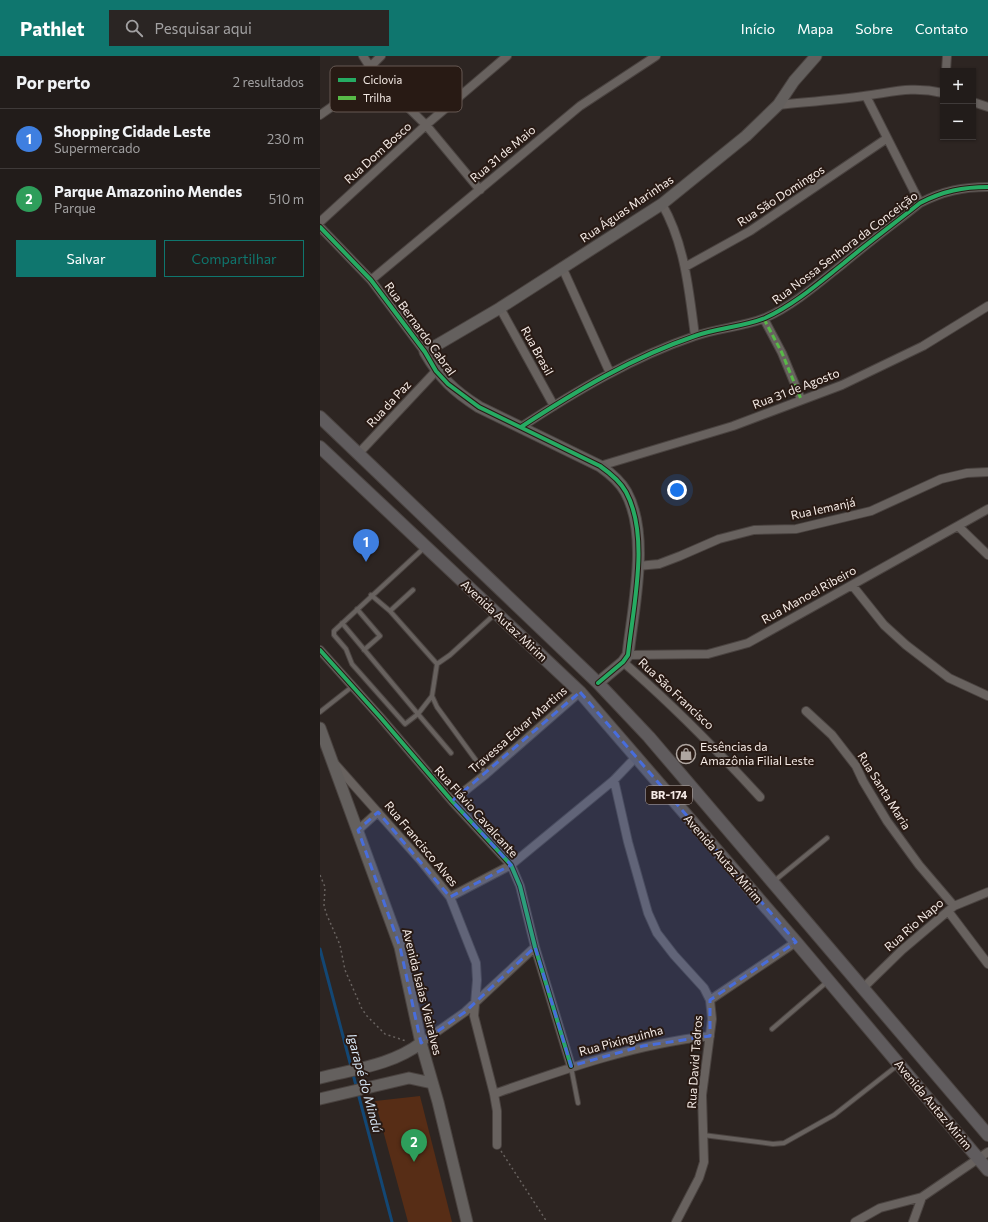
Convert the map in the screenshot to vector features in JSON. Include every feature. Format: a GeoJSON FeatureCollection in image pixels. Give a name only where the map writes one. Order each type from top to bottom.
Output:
{"type":"FeatureCollection","features":[{"type":"Feature","properties":{"kind":"main road","name":"Avenida Autaz Mirim"},"geometry":{"type":"LineString","coordinates":[[320,417],[598,683],[649,737],[988,1135]]}},
{"type":"Feature","properties":{"kind":"main road","name":"Avenida Autaz Mirim"},"geometry":{"type":"LineString","coordinates":[[320,447],[580,692],[796,942],[899,1064],[984,1156],[988,1170]]}},
{"type":"Feature","properties":{"kind":"street"},"geometry":{"type":"LineString","coordinates":[[363,56],[369,66]]}},
{"type":"Feature","properties":{"kind":"street"},"geometry":{"type":"LineString","coordinates":[[371,66],[381,56]]}},
{"type":"Feature","properties":{"kind":"street","name":"Rua Dom Bosco"},"geometry":{"type":"LineString","coordinates":[[462,94],[507,56]]}},
{"type":"Feature","properties":{"kind":"street","name":"Rua 31 de Maio"},"geometry":{"type":"LineString","coordinates":[[371,280],[580,106],[656,56]]}},
{"type":"Feature","properties":{"kind":"street","name":"Rua Águas Marinhas"},"geometry":{"type":"LineString","coordinates":[[425,352],[500,308],[662,204],[723,156],[778,105],[794,81],[816,56]]}},
{"type":"Feature","properties":{"kind":"street"},"geometry":{"type":"LineString","coordinates":[[946,68],[947,56]]}},
{"type":"Feature","properties":{"kind":"street"},"geometry":{"type":"LineString","coordinates":[[778,105],[866,96],[895,90],[915,89],[940,93]]}},
{"type":"Feature","properties":{"kind":"street"},"geometry":{"type":"LineString","coordinates":[[866,96],[920,203]]}},
{"type":"Feature","properties":{"kind":"street"},"geometry":{"type":"LineString","coordinates":[[976,103],[988,107]]}},
{"type":"Feature","properties":{"kind":"street"},"geometry":{"type":"LineString","coordinates":[[320,114],[330,107]]}},
{"type":"Feature","properties":{"kind":"street"},"geometry":{"type":"LineString","coordinates":[[413,112],[426,125],[480,190]]}},
{"type":"Feature","properties":{"kind":"street","name":"Rua Dom Bosco"},"geometry":{"type":"LineString","coordinates":[[320,222],[441,112]]}},
{"type":"Feature","properties":{"kind":"street","name":"Rua São Domingos"},"geometry":{"type":"LineString","coordinates":[[685,267],[756,227],[886,138]]}},
{"type":"Feature","properties":{"kind":"street","name":"Rua Nossa Senhora da Conceição"},"geometry":{"type":"LineString","coordinates":[[521,427],[610,373],[695,336],[764,318],[784,308],[816,285],[920,203],[937,194],[953,189],[988,187]]}},
{"type":"Feature","properties":{"kind":"street"},"geometry":{"type":"LineString","coordinates":[[662,204],[674,227],[685,267],[695,336]]}},
{"type":"Feature","properties":{"kind":"street","name":"Rua Bernardo Cabral"},"geometry":{"type":"LineString","coordinates":[[320,227],[371,280],[425,352],[436,371],[448,384],[462,396],[479,407],[600,466],[618,481],[626,492],[632,507],[638,541],[638,566],[625,659]]}},
{"type":"Feature","properties":{"kind":"street"},"geometry":{"type":"LineString","coordinates":[[562,267],[610,373]]}},
{"type":"Feature","properties":{"kind":"street","name":"Rua 31 de Agosto"},"geometry":{"type":"LineString","coordinates":[[600,466],[733,426],[801,399],[828,391],[923,346],[988,306]]}},
{"type":"Feature","properties":{"kind":"street","name":"Rua Brasil"},"geometry":{"type":"LineString","coordinates":[[500,308],[554,406]]}},
{"type":"Feature","properties":{"kind":"street"},"geometry":{"type":"LineString","coordinates":[[764,318],[782,353],[801,399]]}},
{"type":"Feature","properties":{"kind":"street","name":"Rua da Paz"},"geometry":{"type":"LineString","coordinates":[[359,453],[436,371]]}},
{"type":"Feature","properties":{"kind":"street","name":"Rua Iemanjá"},"geometry":{"type":"LineString","coordinates":[[638,566],[659,564],[719,539],[754,530],[796,529],[871,511],[941,479],[967,473],[988,472]]}},
{"type":"Feature","properties":{"kind":"street","name":"Rua Manoel Ribeiro"},"geometry":{"type":"LineString","coordinates":[[625,659],[708,654],[728,650],[748,642],[959,527],[988,509]]}},
{"type":"Feature","properties":{"kind":"street"},"geometry":{"type":"LineString","coordinates":[[959,527],[988,555]]}},
{"type":"Feature","properties":{"kind":"street"},"geometry":{"type":"LineString","coordinates":[[852,585],[884,625],[906,645],[949,678],[988,696]]}},
{"type":"Feature","properties":{"kind":"street","name":"Rua Flávio Cavalcante"},"geometry":{"type":"LineString","coordinates":[[320,650],[452,801],[511,865],[520,886],[535,947],[571,1066]]}},
{"type":"Feature","properties":{"kind":"street"},"geometry":{"type":"LineString","coordinates":[[598,683],[625,659]]}},
{"type":"Feature","properties":{"kind":"street","name":"Rua São Francisco"},"geometry":{"type":"LineString","coordinates":[[625,659],[708,740],[760,796]]}},
{"type":"Feature","properties":{"kind":"street","name":"Travessa Edvar Martins"},"geometry":{"type":"LineString","coordinates":[[452,801],[486,774],[580,692]]}},
{"type":"Feature","properties":{"kind":"street","name":"Rua Santa Maria"},"geometry":{"type":"LineString","coordinates":[[806,711],[832,735],[856,766],[887,822],[951,908],[988,964]]}},
{"type":"Feature","properties":{"kind":"street","name":"Avenida Isaías Vieiralves"},"geometry":{"type":"LineString","coordinates":[[320,728],[400,947],[421,1043],[467,1222]]}},
{"type":"Feature","properties":{"kind":"street"},"geometry":{"type":"LineString","coordinates":[[450,897],[511,865],[614,780],[636,758]]}},
{"type":"Feature","properties":{"kind":"street","name":"Rua Francisco Alves"},"geometry":{"type":"LineString","coordinates":[[333,762],[378,812],[450,897],[476,963],[477,980],[474,1016],[482,1053],[494,1094],[497,1111],[497,1145]]}},
{"type":"Feature","properties":{"kind":"street","name":"Rua David Tadros"},"geometry":{"type":"LineString","coordinates":[[614,780],[628,842],[648,912],[657,933],[674,955],[704,988],[710,1000],[712,1019],[702,1095],[704,1162],[699,1178],[676,1222]]}},
{"type":"Feature","properties":{"kind":"street"},"geometry":{"type":"LineString","coordinates":[[358,830],[378,812]]}},
{"type":"Feature","properties":{"kind":"street","name":"Rua Rio Napo"},"geometry":{"type":"LineString","coordinates":[[863,988],[902,950],[951,908],[988,892]]}},
{"type":"Feature","properties":{"kind":"street"},"geometry":{"type":"LineString","coordinates":[[710,1000],[796,942]]}},
{"type":"Feature","properties":{"kind":"street"},"geometry":{"type":"LineString","coordinates":[[320,1078],[394,1060],[407,1054],[474,1004],[535,947]]}},
{"type":"Feature","properties":{"kind":"street","name":"Rua Pixinguinha"},"geometry":{"type":"LineString","coordinates":[[494,1094],[571,1066],[643,1046],[677,1039],[710,1036]]}},
{"type":"Feature","properties":{"kind":"street"},"geometry":{"type":"LineString","coordinates":[[320,1099],[409,1078],[432,1083]]}},
{"type":"Feature","properties":{"kind":"street"},"geometry":{"type":"LineString","coordinates":[[855,1222],[880,1208],[922,1197],[984,1156]]}},
{"type":"Feature","properties":{"kind":"street"},"geometry":{"type":"LineString","coordinates":[[913,1222],[922,1197]]}},
{"type":"Feature","properties":{"kind":"lane"},"geometry":{"type":"LineString","coordinates":[[425,546],[334,631],[334,635],[346,649],[352,664],[404,724],[418,714],[432,696],[437,664],[450,655],[495,613]]}},
{"type":"Feature","properties":{"kind":"lane"},"geometry":{"type":"LineString","coordinates":[[390,611],[414,590]]}},
{"type":"Feature","properties":{"kind":"lane"},"geometry":{"type":"LineString","coordinates":[[371,595],[390,611],[437,664]]}},
{"type":"Feature","properties":{"kind":"lane"},"geometry":{"type":"LineString","coordinates":[[357,609],[380,636],[364,650]]}},
{"type":"Feature","properties":{"kind":"lane"},"geometry":{"type":"LineString","coordinates":[[342,623],[451,753]]}},
{"type":"Feature","properties":{"kind":"lane"},"geometry":{"type":"LineString","coordinates":[[320,712],[353,686]]}},
{"type":"Feature","properties":{"kind":"lane"},"geometry":{"type":"LineString","coordinates":[[432,696],[437,707],[486,774]]}},
{"type":"Feature","properties":{"kind":"lane"},"geometry":{"type":"LineString","coordinates":[[773,882],[827,838]]}},
{"type":"Feature","properties":{"kind":"lane"},"geometry":{"type":"LineString","coordinates":[[772,1029],[828,981]]}},
{"type":"Feature","properties":{"kind":"lane"},"geometry":{"type":"LineString","coordinates":[[703,1135],[773,1144],[784,1143],[834,1114],[899,1064]]}},
{"type":"Feature","properties":{"kind":"lane"},"geometry":{"type":"LineString","coordinates":[[571,1066],[578,1103]]}},
{"type":"Feature","properties":{"kind":"path"},"geometry":{"type":"LineString","coordinates":[[320,875],[325,887],[326,913],[340,945],[345,970],[367,1016],[385,1034],[396,1039],[421,1043]]}},
{"type":"Feature","properties":{"kind":"path"},"geometry":{"type":"LineString","coordinates":[[497,1145],[547,1222]]}},
{"type":"Feature","properties":{"kind":"highlighted area"},"geometry":{"type":"Polygon","coordinates":[[[580,692],[796,942],[710,1000],[710,1036],[643,1046],[571,1066],[535,947],[465,1012],[421,1043],[400,947],[358,830],[378,812],[450,897],[511,865],[452,801],[580,692]]]}},
{"type":"Feature","properties":{"kind":"shaded area"},"geometry":{"type":"Polygon","coordinates":[[[420,1096],[452,1222],[408,1222],[375,1101],[420,1096]]]}},
{"type":"Feature","properties":{"kind":"waterway","name":"Igarapé do Mindú"},"geometry":{"type":"LineString","coordinates":[[320,949],[392,1222]]}},
{"type":"Feature","properties":{"kind":"marked path"},"geometry":{"type":"LineString","coordinates":[[764,319],[782,353],[801,399]]}},
{"type":"Feature","properties":{"kind":"cycle path"},"geometry":{"type":"LineString","coordinates":[[521,427],[605,376],[649,354],[695,336],[757,321],[776,313],[826,278],[920,203],[937,195],[953,190],[988,187]]}},
{"type":"Feature","properties":{"kind":"cycle path"},"geometry":{"type":"LineString","coordinates":[[320,227],[371,280],[425,352],[436,371],[448,384],[479,407],[600,466],[624,488],[633,510],[637,529],[638,550],[636,594],[628,655],[623,662],[598,683]]}},
{"type":"Feature","properties":{"kind":"cycle path"},"geometry":{"type":"LineString","coordinates":[[320,650],[452,801],[511,865],[520,886],[535,947],[571,1066]]}},
{"type":"Feature","properties":{"kind":"place","name":"Shopping Cidade Leste"},"geometry":{"type":"Point","coordinates":[366,562]}},
{"type":"Feature","properties":{"kind":"place","name":"Essências da Amazônia Filial Leste"},"geometry":{"type":"Point","coordinates":[686,754]}},
{"type":"Feature","properties":{"kind":"place","name":"Parque Amazonino Mendes"},"geometry":{"type":"Point","coordinates":[414,1162]}}]}
